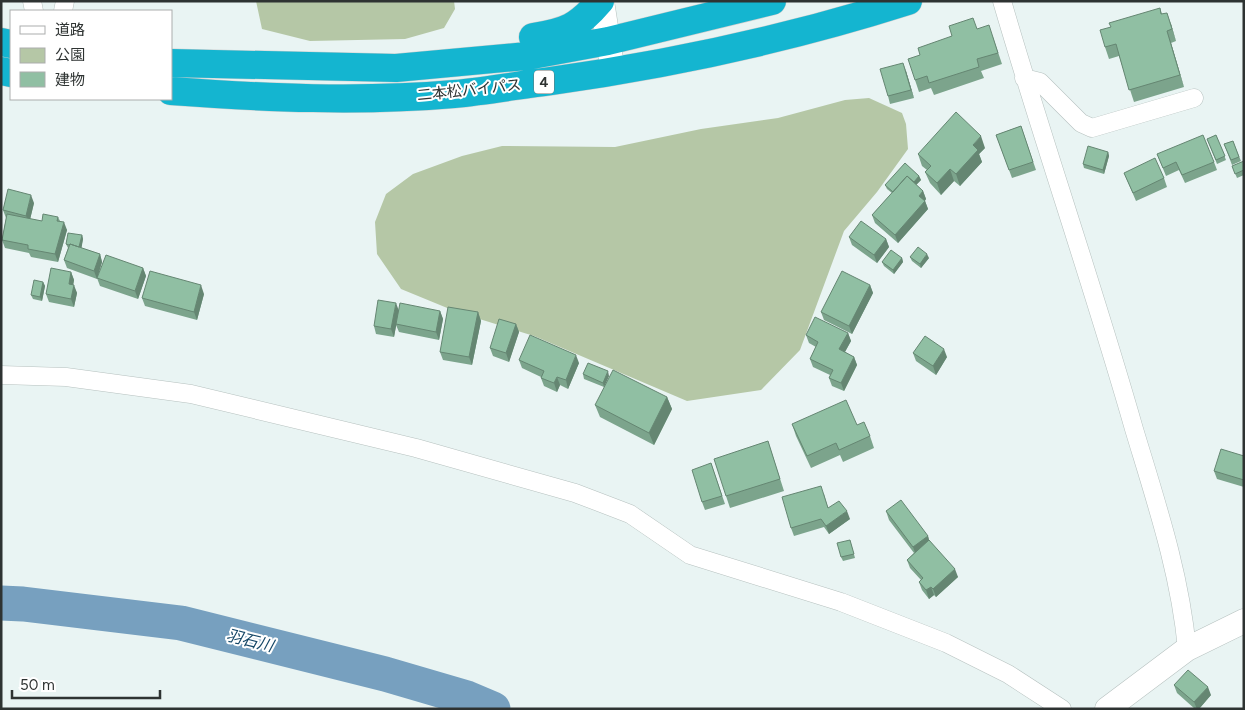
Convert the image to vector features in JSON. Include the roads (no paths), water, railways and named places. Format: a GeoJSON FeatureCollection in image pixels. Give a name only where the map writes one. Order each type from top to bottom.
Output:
{"type":"FeatureCollection","features":[{"type":"Feature","properties":{"kind":"highway"},"geometry":{"type":"LineString","coordinates":[[335,68],[366,58],[561,32],[581,21],[601,1]]}},
{"type":"Feature","properties":{"kind":"highway","name":"二本松バイパス"},"geometry":{"type":"LineString","coordinates":[[172,63],[396,68],[528,56],[608,41],[772,1]]}},
{"type":"Feature","properties":{"kind":"highway","name":"二本松バイパス"},"geometry":{"type":"LineString","coordinates":[[172,91],[378,98],[456,94],[613,72],[720,52],[853,19],[908,1]]}},
{"type":"Feature","properties":{"kind":"street"},"geometry":{"type":"LineString","coordinates":[[601,1],[613,72]]}},
{"type":"Feature","properties":{"kind":"street"},"geometry":{"type":"LineString","coordinates":[[1002,1],[1024,78],[1112,351],[1168,543],[1183,607],[1187,649]]}},
{"type":"Feature","properties":{"kind":"street"},"geometry":{"type":"LineString","coordinates":[[1024,78],[1040,82],[1081,123],[1092,128],[1194,98]]}},
{"type":"Feature","properties":{"kind":"street"},"geometry":{"type":"LineString","coordinates":[[1,375],[66,377],[192,394],[408,446],[575,493],[630,514],[690,555],[841,602],[946,643],[1008,674],[1062,709]]}},
{"type":"Feature","properties":{"kind":"street"},"geometry":{"type":"LineString","coordinates":[[1107,709],[1187,649],[1244,621]]}},
{"type":"Feature","properties":{"kind":"waterway","name":"羽石川"},"geometry":{"type":"LineString","coordinates":[[1,603],[181,623],[385,674],[467,698],[493,709]]}}]}
